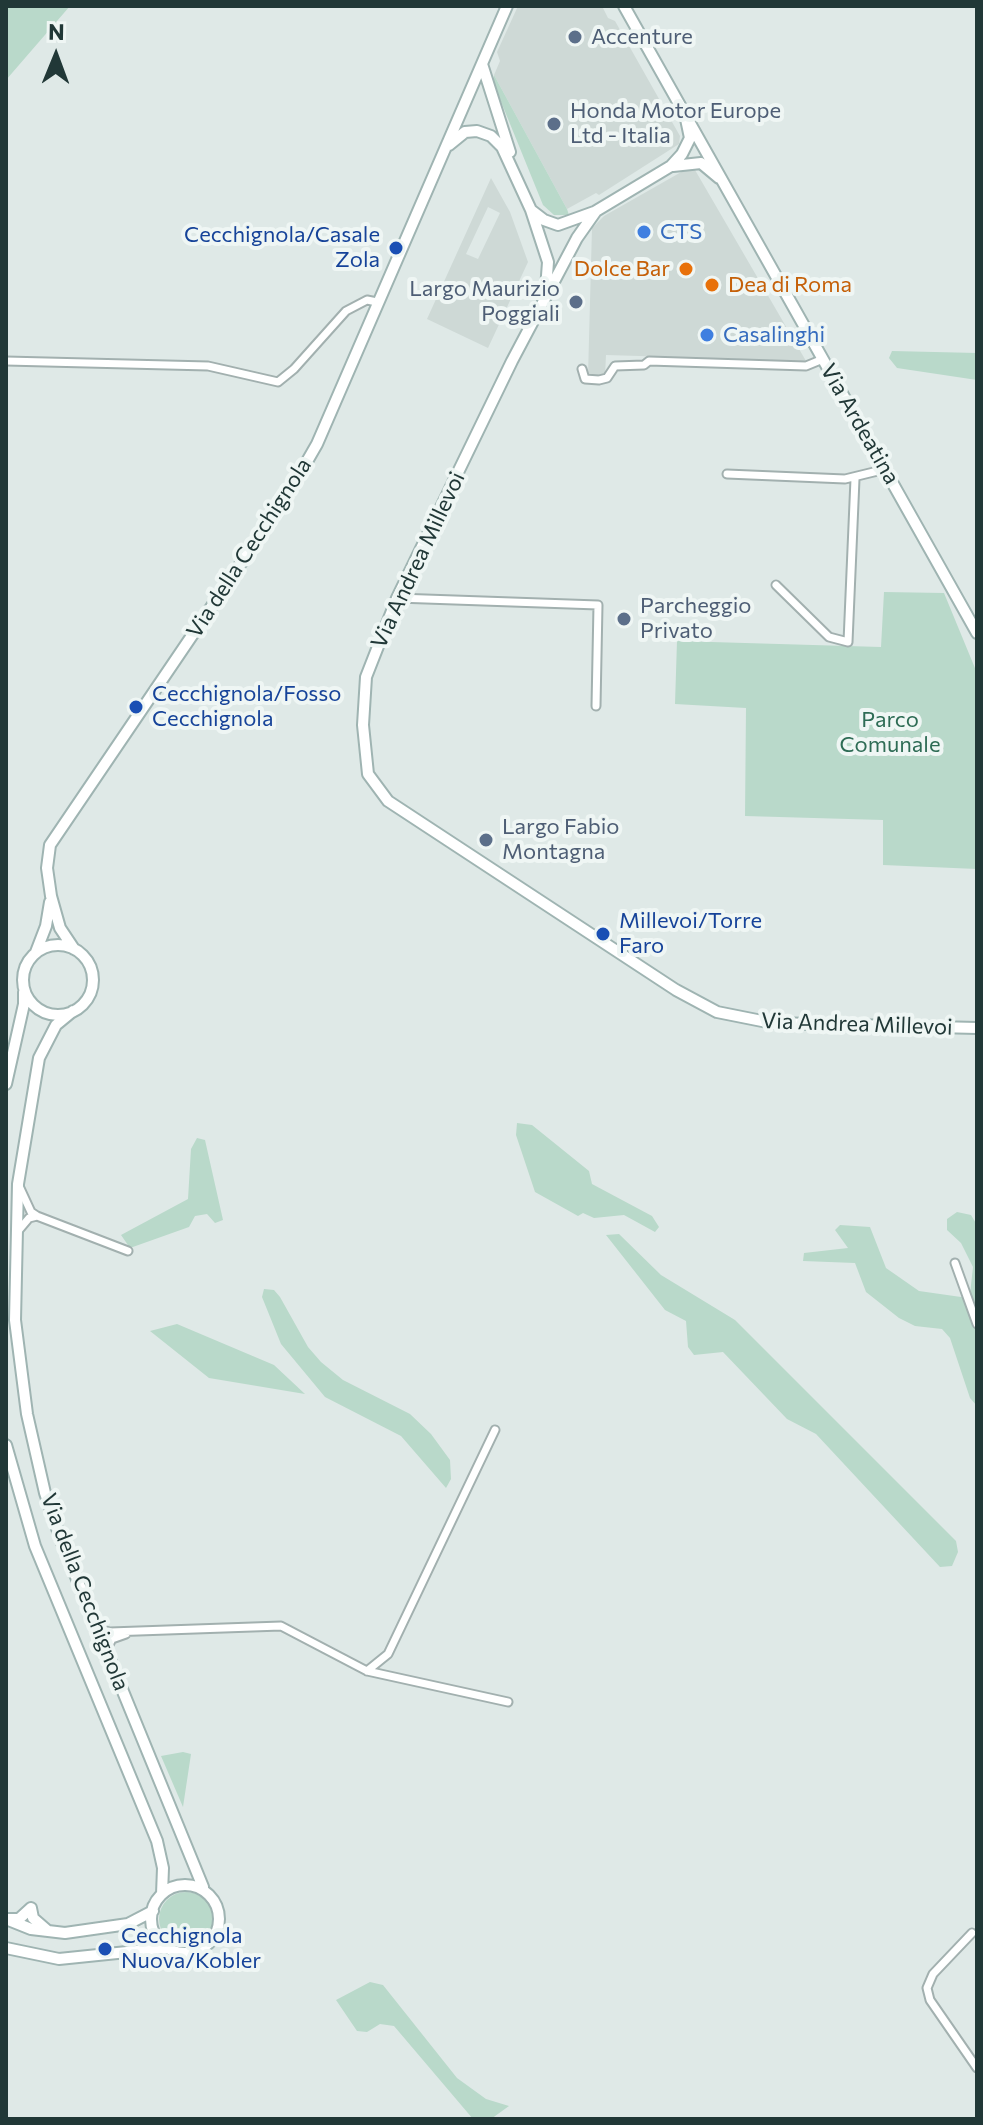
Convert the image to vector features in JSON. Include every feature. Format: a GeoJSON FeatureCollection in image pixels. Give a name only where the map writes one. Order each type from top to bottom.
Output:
{"type":"FeatureCollection","features":[{"type":"Feature","properties":{"kind":"street","name":"Via della Cecchignola"},"geometry":{"type":"LineString","coordinates":[[74,949],[60,928],[51,896],[47,856],[55,836],[290,491],[317,444],[507,6]]}},
{"type":"Feature","properties":{"kind":"street","name":"Via Ardeatina"},"geometry":{"type":"LineString","coordinates":[[624,6],[977,633]]}},
{"type":"Feature","properties":{"kind":"street"},"geometry":{"type":"LineString","coordinates":[[481,62],[511,161],[550,268],[544,298]]}},
{"type":"Feature","properties":{"kind":"street"},"geometry":{"type":"LineString","coordinates":[[671,166],[688,144],[686,119]]}},
{"type":"Feature","properties":{"kind":"street"},"geometry":{"type":"LineString","coordinates":[[442,154],[460,135],[477,131],[494,137],[511,161]]}},
{"type":"Feature","properties":{"kind":"street"},"geometry":{"type":"LineString","coordinates":[[671,166],[701,163],[723,183]]}},
{"type":"Feature","properties":{"kind":"street","name":"Via Andrea Millevoi"},"geometry":{"type":"LineString","coordinates":[[671,166],[596,211],[544,298],[397,598],[366,677],[363,725],[368,774],[388,801],[676,990],[717,1012],[772,1023],[977,1028]]}},
{"type":"Feature","properties":{"kind":"street"},"geometry":{"type":"LineString","coordinates":[[531,210],[558,225],[571,223],[596,211]]}},
{"type":"Feature","properties":{"kind":"street"},"geometry":{"type":"LineString","coordinates":[[6,361],[208,366],[278,382],[294,369],[346,311],[367,300],[377,302]]}},
{"type":"Feature","properties":{"kind":"street"},"geometry":{"type":"LineString","coordinates":[[582,369],[585,379],[599,380],[607,378],[615,366],[644,365],[649,361],[811,366],[823,359]]}},
{"type":"Feature","properties":{"kind":"street"},"geometry":{"type":"LineString","coordinates":[[727,474],[855,479],[886,469]]}},
{"type":"Feature","properties":{"kind":"street"},"geometry":{"type":"LineString","coordinates":[[776,585],[829,637],[848,642],[855,479]]}},
{"type":"Feature","properties":{"kind":"street"},"geometry":{"type":"LineString","coordinates":[[397,598],[598,605],[596,706]]}},
{"type":"Feature","properties":{"kind":"street","name":"Via della Cecchignola"},"geometry":{"type":"LineString","coordinates":[[35,954],[46,926],[51,896]]}},
{"type":"Feature","properties":{"kind":"street"},"geometry":{"type":"LineString","coordinates":[[6,1084],[24,1004],[23,986],[27,963],[49,946],[74,949],[87,961],[93,983],[83,1005],[73,1011],[47,1013],[29,1000],[23,986]]}},
{"type":"Feature","properties":{"kind":"street","name":"Via della Cecchignola"},"geometry":{"type":"LineString","coordinates":[[73,1011],[56,1025],[39,1058],[18,1184],[14,1239],[15,1320],[27,1414],[45,1493],[94,1622],[203,1887]]}},
{"type":"Feature","properties":{"kind":"street"},"geometry":{"type":"LineString","coordinates":[[18,1184],[31,1212],[37,1216],[128,1251]]}},
{"type":"Feature","properties":{"kind":"street"},"geometry":{"type":"LineString","coordinates":[[14,1239],[24,1222],[37,1216]]}},
{"type":"Feature","properties":{"kind":"street"},"geometry":{"type":"LineString","coordinates":[[955,1263],[977,1324]]}},
{"type":"Feature","properties":{"kind":"street"},"geometry":{"type":"LineString","coordinates":[[367,1671],[388,1654],[495,1430]]}},
{"type":"Feature","properties":{"kind":"street","name":"Via della Cecchignola"},"geometry":{"type":"LineString","coordinates":[[6,1445],[45,1573],[157,1841],[163,1868],[162,1894]]}},
{"type":"Feature","properties":{"kind":"street"},"geometry":{"type":"LineString","coordinates":[[94,1622],[102,1631],[281,1626],[367,1671],[508,1702]]}},
{"type":"Feature","properties":{"kind":"street"},"geometry":{"type":"LineString","coordinates":[[107,1654],[107,1644],[112,1639],[132,1631]]}},
{"type":"Feature","properties":{"kind":"street"},"geometry":{"type":"LineString","coordinates":[[6,1948],[59,1959],[167,1948],[192,1952],[209,1944],[214,1936],[219,1911],[203,1887],[176,1886],[162,1894],[153,1911],[155,1936],[167,1948]]}},
{"type":"Feature","properties":{"kind":"street"},"geometry":{"type":"LineString","coordinates":[[6,1919],[19,1919],[31,1908],[42,1927],[56,1933]]}},
{"type":"Feature","properties":{"kind":"street"},"geometry":{"type":"LineString","coordinates":[[6,1919],[56,1933],[128,1924],[153,1911]]}},
{"type":"Feature","properties":{"kind":"street"},"geometry":{"type":"LineString","coordinates":[[972,1933],[933,1974],[927,1988],[930,2000],[977,2068]]}},
{"type":"Feature","properties":{"kind":"shaded area"},"geometry":{"type":"Polygon","coordinates":[[[518,6],[602,6],[608,18],[615,21],[680,136],[679,144],[599,195],[596,193],[567,209],[494,75],[500,61],[497,52],[518,6]]]}},
{"type":"Feature","properties":{"kind":"shaded area"},"geometry":{"type":"Polygon","coordinates":[[[695,170],[806,361],[606,355],[605,376],[588,376],[592,228],[604,216],[683,171],[695,170]]]}},
{"type":"Feature","properties":{"kind":"shaded area"},"geometry":{"type":"Polygon","coordinates":[[[491,178],[510,212],[528,262],[488,348],[427,319],[491,178]],[[488,207],[466,254],[478,259],[500,213],[488,207]]]}},
{"type":"Feature","properties":{"kind":"green space"},"geometry":{"type":"Polygon","coordinates":[[[6,6],[70,6],[6,80],[6,6]]]}},
{"type":"Feature","properties":{"kind":"green space"},"geometry":{"type":"Polygon","coordinates":[[[494,75],[569,215],[554,215],[543,205],[493,82],[494,75]]]}},
{"type":"Feature","properties":{"kind":"green space"},"geometry":{"type":"Polygon","coordinates":[[[892,351],[977,353],[977,380],[897,368],[889,358],[892,351]]]}},
{"type":"Feature","properties":{"kind":"green space","name":"Parco Comunale"},"geometry":{"type":"Polygon","coordinates":[[[884,592],[944,593],[977,673],[977,869],[883,865],[883,820],[745,816],[746,708],[675,704],[677,641],[881,647],[884,592]]]}},
{"type":"Feature","properties":{"kind":"green space"},"geometry":{"type":"Polygon","coordinates":[[[517,1123],[532,1125],[589,1171],[592,1184],[652,1216],[659,1227],[655,1232],[624,1215],[594,1218],[583,1213],[578,1216],[535,1192],[516,1135],[517,1123]]]}},
{"type":"Feature","properties":{"kind":"green space"},"geometry":{"type":"Polygon","coordinates":[[[197,1138],[205,1140],[223,1220],[215,1223],[207,1214],[195,1216],[189,1227],[130,1248],[121,1235],[188,1199],[191,1149],[197,1138]]]}},
{"type":"Feature","properties":{"kind":"green space"},"geometry":{"type":"Polygon","coordinates":[[[957,1212],[971,1215],[977,1225],[977,1406],[970,1398],[950,1338],[942,1329],[915,1326],[899,1318],[866,1292],[855,1263],[803,1261],[804,1253],[848,1248],[835,1230],[840,1225],[870,1227],[886,1268],[919,1291],[961,1297],[970,1294],[973,1267],[961,1243],[947,1230],[947,1219],[957,1212]]]}},
{"type":"Feature","properties":{"kind":"green space"},"geometry":{"type":"Polygon","coordinates":[[[619,1234],[661,1275],[735,1320],[956,1541],[958,1552],[952,1566],[940,1567],[816,1434],[787,1419],[723,1352],[694,1355],[688,1347],[686,1321],[665,1310],[606,1235],[619,1234]]]}},
{"type":"Feature","properties":{"kind":"green space"},"geometry":{"type":"Polygon","coordinates":[[[264,1289],[274,1290],[280,1297],[308,1347],[321,1362],[343,1380],[410,1414],[431,1434],[450,1460],[451,1479],[446,1488],[401,1436],[325,1397],[281,1344],[262,1297],[264,1289]]]}},
{"type":"Feature","properties":{"kind":"green space"},"geometry":{"type":"Polygon","coordinates":[[[177,1324],[274,1365],[305,1394],[209,1378],[150,1331],[177,1324]]]}},
{"type":"Feature","properties":{"kind":"green space"},"geometry":{"type":"Polygon","coordinates":[[[183,1752],[191,1754],[183,1807],[161,1756],[183,1752]]]}},
{"type":"Feature","properties":{"kind":"green space"},"geometry":{"type":"Polygon","coordinates":[[[186,1892],[205,1900],[213,1919],[205,1938],[186,1946],[167,1938],[159,1919],[167,1900],[186,1892]]]}},
{"type":"Feature","properties":{"kind":"green space"},"geometry":{"type":"Polygon","coordinates":[[[370,1982],[383,1985],[457,2078],[486,2099],[509,2106],[491,2119],[473,2119],[394,2026],[380,2024],[367,2032],[357,2031],[336,2000],[370,1982]]]}},
{"type":"Feature","properties":{"kind":"place","name":"Accenture"},"geometry":{"type":"Point","coordinates":[575,37]}},
{"type":"Feature","properties":{"kind":"place","name":"Honda Motor Europe Ltd - Italia"},"geometry":{"type":"Point","coordinates":[554,124]}},
{"type":"Feature","properties":{"kind":"place","name":"CTS"},"geometry":{"type":"Point","coordinates":[644,232]}},
{"type":"Feature","properties":{"kind":"place","name":"Cecchignola/Casale Zola"},"geometry":{"type":"Point","coordinates":[396,248]}},
{"type":"Feature","properties":{"kind":"place","name":"Dolce Bar"},"geometry":{"type":"Point","coordinates":[686,269]}},
{"type":"Feature","properties":{"kind":"place","name":"Dea di Roma"},"geometry":{"type":"Point","coordinates":[712,285]}},
{"type":"Feature","properties":{"kind":"place","name":"Largo Maurizio Poggiali"},"geometry":{"type":"Point","coordinates":[576,302]}},
{"type":"Feature","properties":{"kind":"place","name":"Casalinghi"},"geometry":{"type":"Point","coordinates":[707,335]}},
{"type":"Feature","properties":{"kind":"place","name":"Parcheggio Privato"},"geometry":{"type":"Point","coordinates":[624,619]}},
{"type":"Feature","properties":{"kind":"place","name":"Cecchignola/Fosso Cecchignola"},"geometry":{"type":"Point","coordinates":[136,707]}},
{"type":"Feature","properties":{"kind":"place","name":"Largo Fabio Montagna"},"geometry":{"type":"Point","coordinates":[486,840]}},
{"type":"Feature","properties":{"kind":"place","name":"Millevoi/Torre Faro"},"geometry":{"type":"Point","coordinates":[603,934]}},
{"type":"Feature","properties":{"kind":"place","name":"Cecchignola Nuova/Kobler"},"geometry":{"type":"Point","coordinates":[105,1949]}}]}
